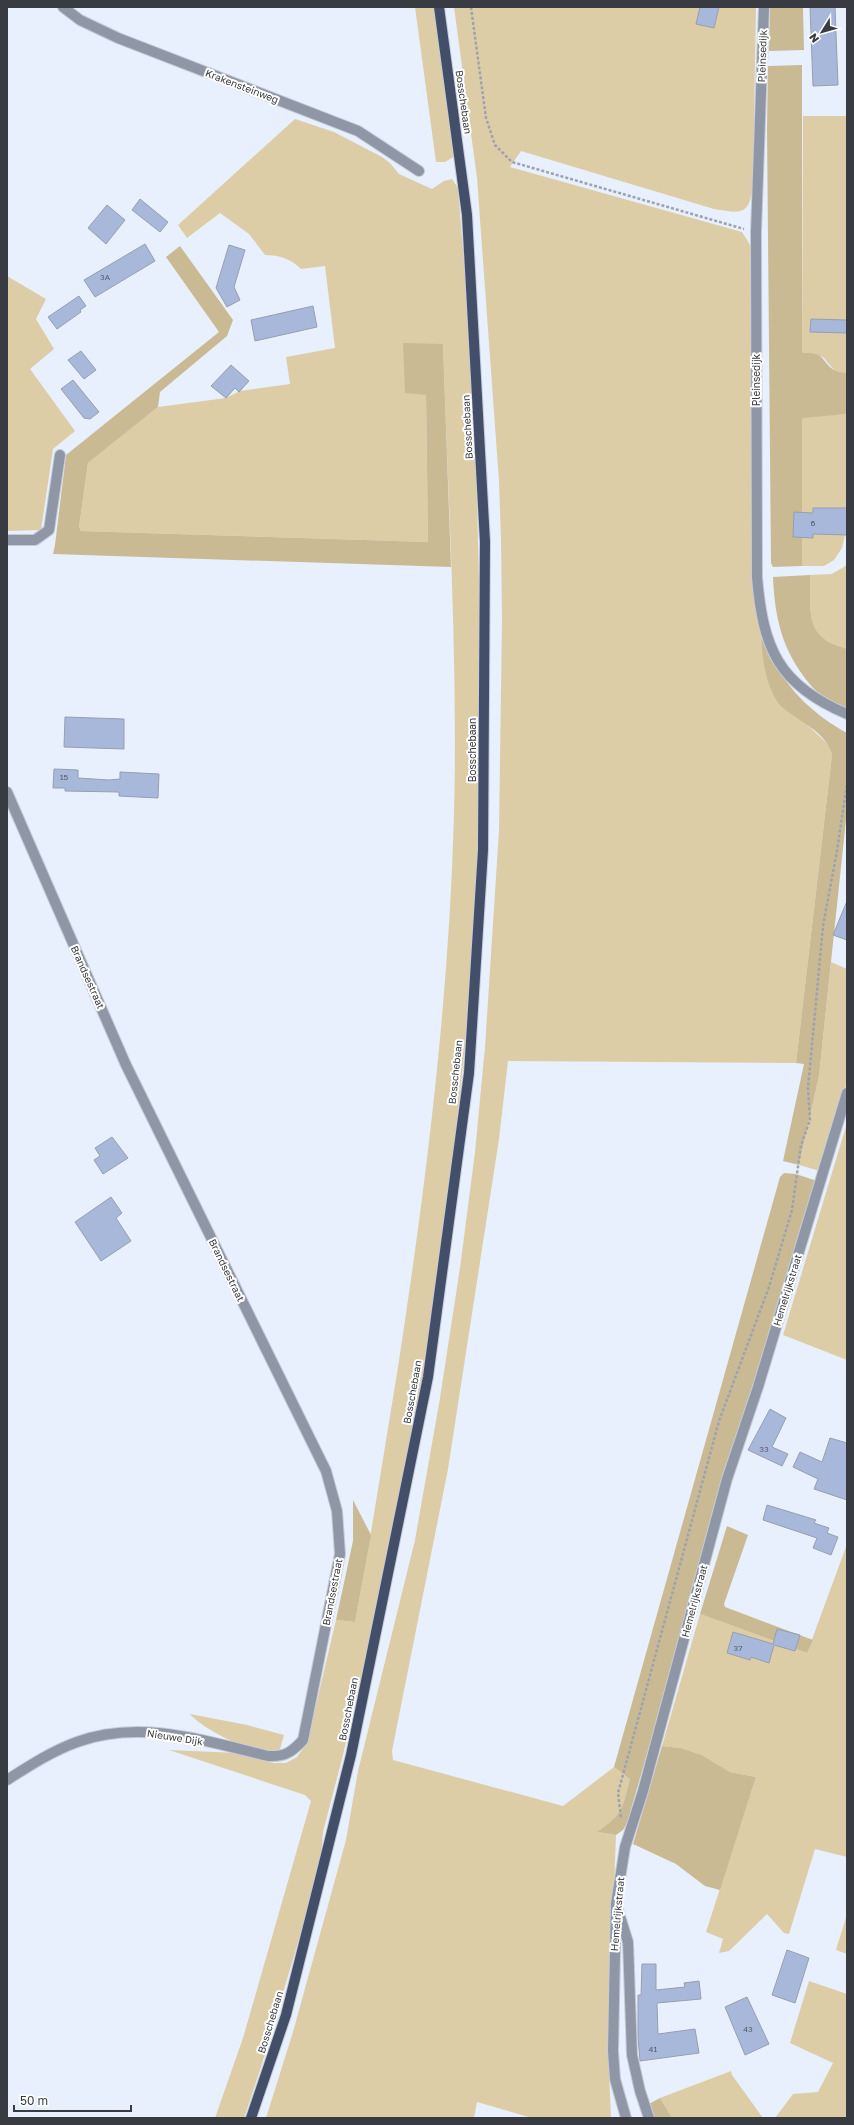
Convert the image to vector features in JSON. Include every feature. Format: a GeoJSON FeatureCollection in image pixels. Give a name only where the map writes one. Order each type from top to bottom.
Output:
{"type":"FeatureCollection","features":[{"type":"Feature","properties":{"kind":"main road","name":"Bosschebaan"},"geometry":{"type":"LineString","coordinates":[[251,2118],[286,2015],[351,1755],[428,1377],[469,1073],[483,850],[485,542],[467,215],[439,7]]}},
{"type":"Feature","properties":{"kind":"street","name":"Krakensteinweg"},"geometry":{"type":"LineString","coordinates":[[63,7],[80,20],[118,38],[358,131],[419,170]]}},
{"type":"Feature","properties":{"kind":"street","name":"Pleinsedijk"},"geometry":{"type":"LineString","coordinates":[[764,7],[756,232],[757,577],[760,612],[764,631],[776,658],[798,685],[822,703],[847,714]]}},
{"type":"Feature","properties":{"kind":"street"},"geometry":{"type":"LineString","coordinates":[[7,540],[35,540],[49,530],[60,455]]}},
{"type":"Feature","properties":{"kind":"street","name":"Brandsestraat"},"geometry":{"type":"LineString","coordinates":[[7,792],[126,1065],[326,1471],[337,1511],[340,1554],[303,1740],[293,1751],[281,1756]]}},
{"type":"Feature","properties":{"kind":"street","name":"Hemelrijkstraat"},"geometry":{"type":"LineString","coordinates":[[626,2118],[614,2079],[613,2051],[616,1904],[624,1847],[643,1791],[727,1479],[758,1387],[847,1093]]}},
{"type":"Feature","properties":{"kind":"street","name":"Nieuwe Dijk"},"geometry":{"type":"LineString","coordinates":[[7,1780],[46,1756],[67,1747],[113,1733],[150,1732],[181,1735],[268,1756],[281,1756]]}},
{"type":"Feature","properties":{"kind":"street"},"geometry":{"type":"LineString","coordinates":[[616,1904],[628,1942],[632,2055],[640,2091],[649,2118]]}},
{"type":"Feature","properties":{"kind":"path"},"geometry":{"type":"LineString","coordinates":[[471,7],[486,118],[494,145],[504,157],[512,162],[756,232]]}},
{"type":"Feature","properties":{"kind":"path"},"geometry":{"type":"LineString","coordinates":[[622,1824],[618,1793],[717,1429],[769,1287],[792,1210],[801,1145],[810,1120],[808,1088],[822,926],[837,851],[847,784]]}},
{"type":"Feature","properties":{"kind":"shaded area"},"geometry":{"type":"Polygon","coordinates":[[[415,7],[435,7],[455,156],[445,162],[436,162],[415,7]]]}},
{"type":"Feature","properties":{"kind":"shaded area"},"geometry":{"type":"Polygon","coordinates":[[[454,7],[756,7],[753,182],[750,201],[744,210],[732,212],[714,209],[521,151],[510,167],[742,232],[749,243],[753,255],[763,624],[761,634],[765,667],[772,692],[830,746],[832,755],[796,1063],[508,1061],[499,1139],[448,1469],[392,1751],[393,1760],[563,1806],[614,1767],[630,1779],[623,1804],[617,1815],[606,1826],[597,1832],[616,1835],[608,2048],[611,2118],[532,2118],[477,2102],[474,2118],[266,2118],[293,2032],[346,1840],[358,1771],[415,1540],[440,1398],[460,1268],[475,1152],[485,1047],[499,831],[502,620],[501,540],[499,481],[477,178],[454,7]]]}},
{"type":"Feature","properties":{"kind":"shaded area"},"geometry":{"type":"Polygon","coordinates":[[[770,7],[803,7],[804,50],[769,51],[770,7]]]}},
{"type":"Feature","properties":{"kind":"shaded area"},"geometry":{"type":"Polygon","coordinates":[[[802,65],[802,353],[819,355],[834,370],[847,373],[847,414],[802,418],[802,566],[773,567],[771,563],[767,128],[768,66],[802,65]]]}},
{"type":"Feature","properties":{"kind":"shaded area"},"geometry":{"type":"Polygon","coordinates":[[[803,116],[847,116],[847,373],[835,371],[823,357],[802,353],[803,116]]]}},
{"type":"Feature","properties":{"kind":"shaded area"},"geometry":{"type":"Polygon","coordinates":[[[295,119],[334,132],[382,157],[390,163],[399,174],[432,189],[444,181],[452,179],[458,188],[474,390],[479,579],[480,800],[468,1019],[451,1175],[423,1375],[401,1506],[342,1759],[323,1832],[320,1868],[261,2067],[244,2118],[215,2118],[243,2038],[311,1801],[305,1795],[169,1750],[238,1753],[274,1763],[286,1763],[297,1757],[307,1743],[336,1620],[355,1622],[398,1367],[418,1230],[435,1092],[447,954],[454,815],[455,697],[443,344],[426,395],[428,542],[81,531],[79,527],[88,463],[158,407],[226,398],[240,391],[290,384],[286,357],[335,348],[325,266],[301,269],[284,258],[265,255],[249,234],[220,213],[187,238],[178,225],[295,119]]]}},
{"type":"Feature","properties":{"kind":"shaded area"},"geometry":{"type":"Polygon","coordinates":[[[180,246],[233,320],[227,336],[160,392],[158,407],[88,463],[79,527],[81,531],[428,542],[426,395],[405,393],[403,343],[443,344],[451,567],[53,554],[66,455],[219,332],[166,257],[180,246]]]}},
{"type":"Feature","properties":{"kind":"shaded area"},"geometry":{"type":"Polygon","coordinates":[[[7,276],[46,299],[36,319],[54,349],[30,369],[75,431],[53,449],[41,530],[7,531],[7,276]]]}},
{"type":"Feature","properties":{"kind":"shaded area"},"geometry":{"type":"Polygon","coordinates":[[[847,414],[847,526],[842,548],[834,560],[824,566],[802,566],[802,417],[847,414]]]}},
{"type":"Feature","properties":{"kind":"shaded area"},"geometry":{"type":"Polygon","coordinates":[[[847,565],[847,649],[827,641],[817,631],[813,624],[810,608],[810,575],[832,574],[847,565]]]}},
{"type":"Feature","properties":{"kind":"shaded area"},"geometry":{"type":"Polygon","coordinates":[[[810,575],[810,608],[813,624],[817,631],[827,641],[847,649],[847,717],[838,712],[817,692],[796,666],[783,639],[779,624],[773,577],[810,575]]]}},
{"type":"Feature","properties":{"kind":"shaded area"},"geometry":{"type":"Polygon","coordinates":[[[763,624],[772,656],[787,683],[814,711],[847,733],[847,810],[819,1076],[799,1165],[783,1161],[804,1064],[796,1063],[832,755],[825,740],[819,734],[782,707],[776,700],[765,668],[762,644],[763,624]]]}},
{"type":"Feature","properties":{"kind":"shaded area"},"geometry":{"type":"Polygon","coordinates":[[[831,962],[847,969],[847,1081],[820,1171],[799,1165],[819,1076],[831,962]]]}},
{"type":"Feature","properties":{"kind":"shaded area"},"geometry":{"type":"Polygon","coordinates":[[[847,1123],[847,1360],[783,1335],[847,1123]]]}},
{"type":"Feature","properties":{"kind":"shaded area"},"geometry":{"type":"Polygon","coordinates":[[[784,1173],[796,1174],[817,1181],[724,1488],[627,1823],[623,1830],[616,1835],[597,1832],[606,1826],[617,1815],[625,1797],[630,1779],[614,1767],[780,1177],[784,1173]]]}},
{"type":"Feature","properties":{"kind":"shaded area"},"geometry":{"type":"Polygon","coordinates":[[[353,1500],[371,1535],[355,1622],[336,1620],[353,1541],[353,1500]]]}},
{"type":"Feature","properties":{"kind":"shaded area"},"geometry":{"type":"Polygon","coordinates":[[[727,1526],[748,1535],[724,1604],[725,1607],[813,1640],[807,1653],[700,1614],[727,1526]]]}},
{"type":"Feature","properties":{"kind":"shaded area"},"geometry":{"type":"Polygon","coordinates":[[[847,1544],[847,1857],[815,1849],[789,1934],[784,1933],[767,1914],[729,1951],[719,1953],[723,1939],[706,1932],[756,1777],[730,1772],[702,1755],[681,1748],[662,1746],[700,1614],[807,1653],[847,1544]]]}},
{"type":"Feature","properties":{"kind":"shaded area"},"geometry":{"type":"Polygon","coordinates":[[[190,1714],[247,1725],[284,1735],[280,1749],[271,1751],[246,1747],[207,1728],[190,1714]]]}},
{"type":"Feature","properties":{"kind":"shaded area"},"geometry":{"type":"Polygon","coordinates":[[[662,1746],[681,1748],[702,1755],[730,1772],[756,1777],[720,1890],[705,1886],[676,1864],[633,1844],[662,1746]]]}},
{"type":"Feature","properties":{"kind":"shaded area"},"geometry":{"type":"Polygon","coordinates":[[[847,1914],[847,1954],[836,1950],[847,1914]]]}},
{"type":"Feature","properties":{"kind":"shaded area"},"geometry":{"type":"Polygon","coordinates":[[[809,1981],[847,1994],[847,2118],[775,2118],[793,2094],[818,2092],[833,2063],[790,2043],[809,1981]]]}},
{"type":"Feature","properties":{"kind":"shaded area"},"geometry":{"type":"Polygon","coordinates":[[[731,2071],[732,2075],[763,2118],[672,2118],[660,2098],[731,2071]]]}},
{"type":"Feature","properties":{"kind":"shaded area"},"geometry":{"type":"Polygon","coordinates":[[[660,2098],[672,2118],[654,2118],[649,2104],[660,2098]]]}},
{"type":"Feature","properties":{"kind":"building"},"geometry":{"type":"Polygon","coordinates":[[[700,7],[719,7],[714,28],[696,24],[700,7]]]}},
{"type":"Feature","properties":{"kind":"building"},"geometry":{"type":"Polygon","coordinates":[[[810,7],[835,7],[838,85],[813,86],[810,7]]]}},
{"type":"Feature","properties":{"kind":"building"},"geometry":{"type":"Polygon","coordinates":[[[140,199],[168,222],[160,232],[132,210],[140,199]]]}},
{"type":"Feature","properties":{"kind":"building"},"geometry":{"type":"Polygon","coordinates":[[[107,205],[125,220],[106,244],[88,228],[107,205]]]}},
{"type":"Feature","properties":{"kind":"building"},"geometry":{"type":"Polygon","coordinates":[[[145,244],[155,261],[95,297],[84,280],[145,244]]]}},
{"type":"Feature","properties":{"kind":"building"},"geometry":{"type":"Polygon","coordinates":[[[229,245],[245,250],[234,287],[240,300],[227,307],[216,288],[229,245]]]}},
{"type":"Feature","properties":{"kind":"building"},"geometry":{"type":"Polygon","coordinates":[[[79,296],[86,306],[80,310],[81,312],[57,329],[48,317],[79,296]]]}},
{"type":"Feature","properties":{"kind":"building"},"geometry":{"type":"Polygon","coordinates":[[[313,306],[317,327],[255,341],[251,320],[313,306]]]}},
{"type":"Feature","properties":{"kind":"building"},"geometry":{"type":"Polygon","coordinates":[[[811,319],[847,320],[847,333],[810,332],[811,319]]]}},
{"type":"Feature","properties":{"kind":"building"},"geometry":{"type":"Polygon","coordinates":[[[81,351],[96,370],[84,379],[68,360],[81,351]]]}},
{"type":"Feature","properties":{"kind":"building"},"geometry":{"type":"Polygon","coordinates":[[[231,365],[249,381],[239,392],[235,388],[226,398],[211,386],[231,365]]]}},
{"type":"Feature","properties":{"kind":"building"},"geometry":{"type":"Polygon","coordinates":[[[73,380],[99,412],[90,419],[84,418],[61,389],[73,380]]]}},
{"type":"Feature","properties":{"kind":"building"},"geometry":{"type":"Polygon","coordinates":[[[813,508],[847,508],[847,535],[813,534],[813,538],[793,537],[794,512],[813,513],[813,508]]]}},
{"type":"Feature","properties":{"kind":"building"},"geometry":{"type":"Polygon","coordinates":[[[65,717],[124,719],[124,749],[64,747],[65,717]]]}},
{"type":"Feature","properties":{"kind":"building"},"geometry":{"type":"Polygon","coordinates":[[[54,769],[78,770],[78,778],[109,780],[120,779],[120,772],[159,774],[158,798],[119,796],[119,792],[65,791],[65,788],[53,788],[54,769]]]}},
{"type":"Feature","properties":{"kind":"building"},"geometry":{"type":"Polygon","coordinates":[[[847,901],[847,940],[833,935],[847,901]]]}},
{"type":"Feature","properties":{"kind":"building"},"geometry":{"type":"Polygon","coordinates":[[[112,1137],[128,1158],[103,1174],[94,1160],[100,1156],[95,1148],[112,1137]]]}},
{"type":"Feature","properties":{"kind":"building"},"geometry":{"type":"Polygon","coordinates":[[[111,1197],[122,1213],[116,1218],[131,1241],[101,1261],[75,1222],[111,1197]]]}},
{"type":"Feature","properties":{"kind":"building"},"geometry":{"type":"Polygon","coordinates":[[[770,1409],[786,1418],[772,1447],[788,1454],[782,1466],[748,1450],[770,1409]]]}},
{"type":"Feature","properties":{"kind":"building"},"geometry":{"type":"Polygon","coordinates":[[[830,1438],[847,1443],[847,1500],[814,1489],[818,1479],[793,1467],[800,1452],[822,1462],[830,1438]]]}},
{"type":"Feature","properties":{"kind":"building"},"geometry":{"type":"Polygon","coordinates":[[[767,1505],[816,1520],[814,1523],[829,1528],[827,1533],[838,1537],[831,1555],[813,1548],[817,1538],[763,1520],[767,1505]]]}},
{"type":"Feature","properties":{"kind":"building"},"geometry":{"type":"Polygon","coordinates":[[[777,1629],[800,1635],[795,1651],[774,1645],[769,1663],[751,1657],[750,1660],[727,1653],[733,1632],[773,1644],[777,1629]]]}},
{"type":"Feature","properties":{"kind":"building"},"geometry":{"type":"Polygon","coordinates":[[[787,1950],[809,1958],[795,2003],[772,1995],[787,1950]]]}},
{"type":"Feature","properties":{"kind":"building"},"geometry":{"type":"Polygon","coordinates":[[[642,1964],[656,1964],[656,1990],[685,1987],[684,1983],[699,1981],[701,1999],[657,2003],[658,2034],[695,2029],[699,2053],[640,2061],[638,2037],[638,1995],[641,1995],[642,1964]]]}},
{"type":"Feature","properties":{"kind":"building"},"geometry":{"type":"Polygon","coordinates":[[[747,1997],[769,2044],[745,2055],[725,2007],[747,1997]]]}}]}
